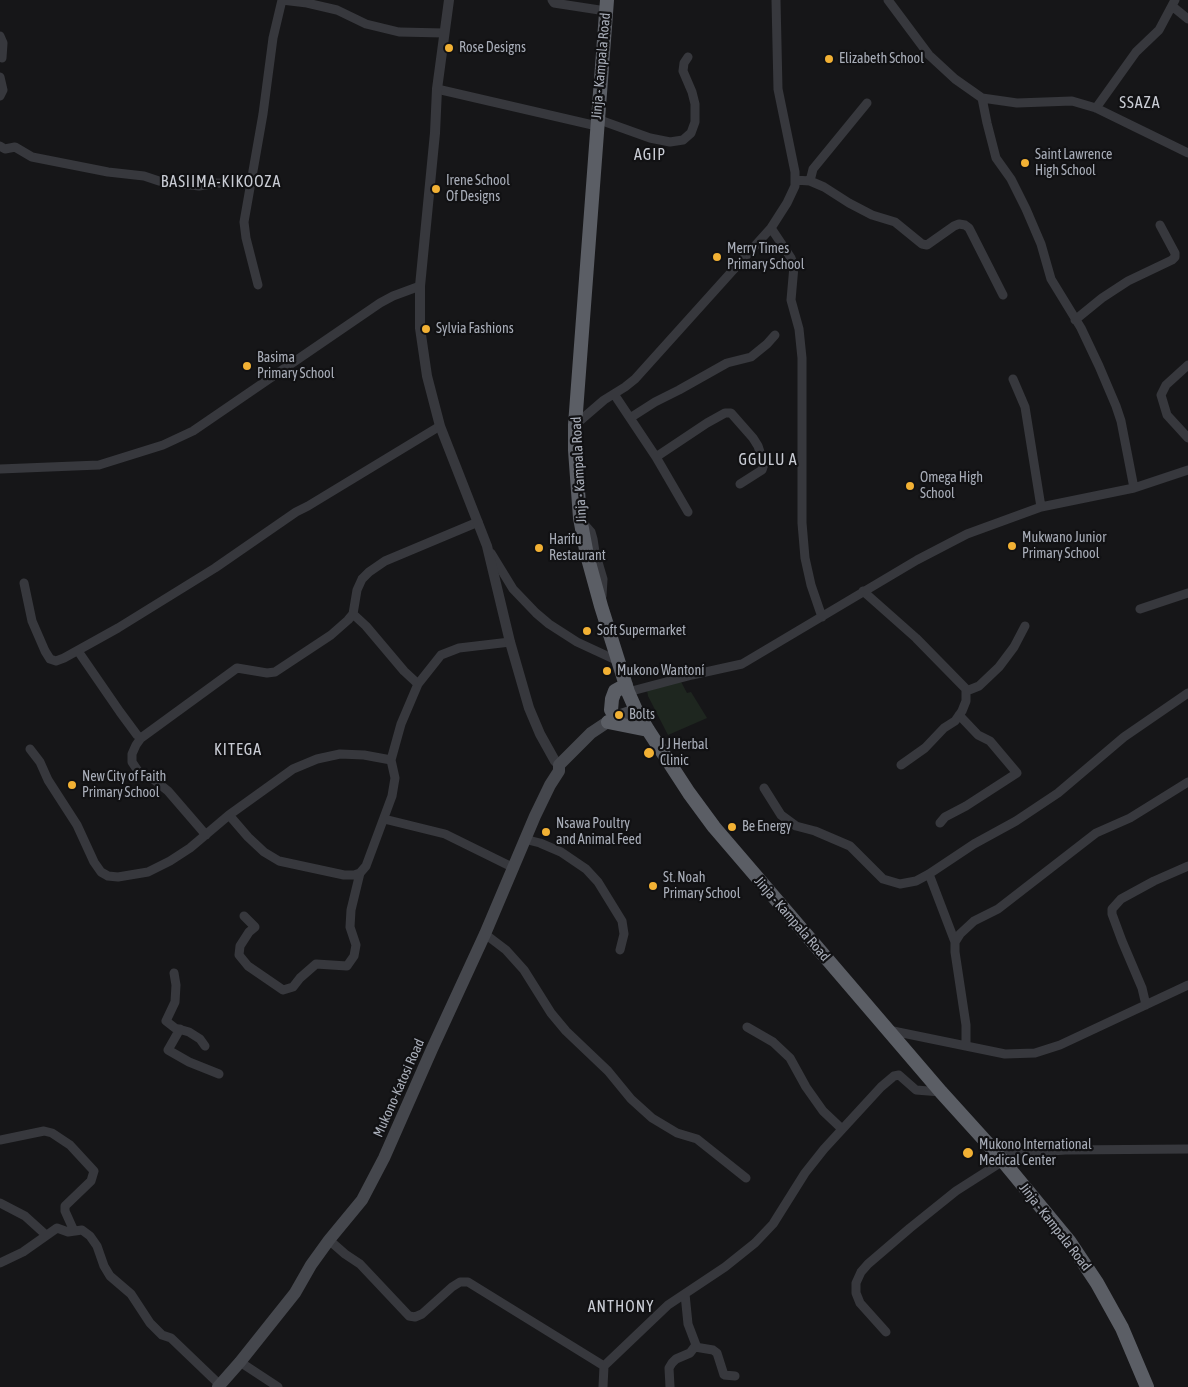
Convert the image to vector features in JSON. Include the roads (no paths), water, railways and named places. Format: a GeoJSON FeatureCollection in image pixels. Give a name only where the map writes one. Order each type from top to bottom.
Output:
{"type":"FeatureCollection","features":[{"type":"Feature","properties":{"kind":"highway","name":"Jinja - Kampala Road"},"geometry":{"type":"LineString","coordinates":[[606,6],[575,425],[580,518],[586,554],[618,661],[631,697],[648,730],[689,794],[714,827],[1000,1158],[1069,1241],[1097,1283],[1122,1328],[1147,1387]]}},
{"type":"Feature","properties":{"kind":"highway"},"geometry":{"type":"LineString","coordinates":[[631,697],[615,691],[610,716],[648,730]]}},
{"type":"Feature","properties":{"kind":"main road","name":"Mukono-Katosi Road"},"geometry":{"type":"LineString","coordinates":[[219,1386],[295,1292],[329,1240],[362,1200],[384,1158],[484,934],[524,839],[550,785],[564,748],[576,737],[610,716],[616,717],[631,697]]}},
{"type":"Feature","properties":{"kind":"street"},"geometry":{"type":"LineString","coordinates":[[258,285],[246,238],[244,222],[282,0],[307,3],[337,10],[366,24],[399,32],[444,33]]}},
{"type":"Feature","properties":{"kind":"street"},"geometry":{"type":"LineString","coordinates":[[449,0],[437,89],[435,133],[420,286],[420,328],[427,376],[440,426],[487,546],[510,642],[529,708],[540,734],[558,766]]}},
{"type":"Feature","properties":{"kind":"street"},"geometry":{"type":"LineString","coordinates":[[552,0],[554,3],[606,6]]}},
{"type":"Feature","properties":{"kind":"street"},"geometry":{"type":"LineString","coordinates":[[575,425],[604,400],[635,379],[771,228],[795,186],[778,89],[776,0]]}},
{"type":"Feature","properties":{"kind":"street"},"geometry":{"type":"LineString","coordinates":[[888,0],[929,55],[955,79],[982,98],[1018,102],[1072,101],[1096,108],[1188,153]]}},
{"type":"Feature","properties":{"kind":"street"},"geometry":{"type":"LineString","coordinates":[[1096,108],[1136,52],[1159,30],[1174,3],[1188,18]]}},
{"type":"Feature","properties":{"kind":"street"},"geometry":{"type":"LineString","coordinates":[[0,36],[3,43],[2,58]]}},
{"type":"Feature","properties":{"kind":"street"},"geometry":{"type":"LineString","coordinates":[[437,89],[597,123],[670,142],[683,140],[691,133],[695,122],[695,104],[683,71],[684,63],[688,57]]}},
{"type":"Feature","properties":{"kind":"street"},"geometry":{"type":"LineString","coordinates":[[0,77],[3,90],[0,96]]}},
{"type":"Feature","properties":{"kind":"street"},"geometry":{"type":"LineString","coordinates":[[982,98],[996,158],[1011,179],[1026,209],[1041,244],[1051,279],[1099,366],[1116,406],[1121,421],[1134,488]]}},
{"type":"Feature","properties":{"kind":"street"},"geometry":{"type":"LineString","coordinates":[[810,181],[813,169],[867,103]]}},
{"type":"Feature","properties":{"kind":"street"},"geometry":{"type":"LineString","coordinates":[[0,146],[5,149],[15,147],[32,157],[96,170],[144,176],[158,181],[199,186],[216,183],[251,184]]}},
{"type":"Feature","properties":{"kind":"street"},"geometry":{"type":"LineString","coordinates":[[795,180],[810,181],[872,215],[895,222],[922,244],[927,245],[959,224],[968,228],[1003,295]]}},
{"type":"Feature","properties":{"kind":"street"},"geometry":{"type":"LineString","coordinates":[[1075,320],[1102,298],[1128,281],[1175,257],[1175,252],[1160,225]]}},
{"type":"Feature","properties":{"kind":"street"},"geometry":{"type":"LineString","coordinates":[[771,228],[792,258],[794,266],[791,300],[799,329],[802,358],[802,523],[811,585],[822,617]]}},
{"type":"Feature","properties":{"kind":"street"},"geometry":{"type":"LineString","coordinates":[[0,469],[99,465],[170,442],[193,431],[380,303],[420,286]]}},
{"type":"Feature","properties":{"kind":"street"},"geometry":{"type":"LineString","coordinates":[[630,418],[655,402],[727,363],[750,357],[775,335]]}},
{"type":"Feature","properties":{"kind":"street"},"geometry":{"type":"LineString","coordinates":[[1188,365],[1166,385],[1161,395],[1167,415],[1188,438]]}},
{"type":"Feature","properties":{"kind":"street"},"geometry":{"type":"LineString","coordinates":[[1013,379],[1025,407],[1042,507]]}},
{"type":"Feature","properties":{"kind":"street"},"geometry":{"type":"LineString","coordinates":[[614,394],[656,457],[688,512]]}},
{"type":"Feature","properties":{"kind":"street"},"geometry":{"type":"LineString","coordinates":[[656,457],[707,423],[725,413],[731,413],[753,438],[764,464],[762,470],[740,484]]}},
{"type":"Feature","properties":{"kind":"street"},"geometry":{"type":"LineString","coordinates":[[24,583],[32,621],[44,651],[50,659],[56,661],[112,632],[214,568],[296,512],[440,426]]}},
{"type":"Feature","properties":{"kind":"street"},"geometry":{"type":"LineString","coordinates":[[631,697],[692,675],[742,664],[863,591],[967,534],[1042,507],[1134,488],[1188,470]]}},
{"type":"Feature","properties":{"kind":"street"},"geometry":{"type":"LineString","coordinates":[[206,835],[168,791],[153,779],[140,774],[132,762],[132,754],[141,738],[237,668],[267,673],[275,672],[331,635],[353,614],[357,590],[362,579],[385,561],[478,522]]}},
{"type":"Feature","properties":{"kind":"street"},"geometry":{"type":"LineString","coordinates":[[487,546],[513,589],[525,603],[549,624],[577,642],[618,661]]}},
{"type":"Feature","properties":{"kind":"street"},"geometry":{"type":"LineString","coordinates":[[863,591],[916,638],[966,689],[972,690],[980,686],[999,667],[1014,647],[1025,626]]}},
{"type":"Feature","properties":{"kind":"street"},"geometry":{"type":"LineString","coordinates":[[1140,609],[1188,593]]}},
{"type":"Feature","properties":{"kind":"street"},"geometry":{"type":"LineString","coordinates":[[353,614],[418,684]]}},
{"type":"Feature","properties":{"kind":"street"},"geometry":{"type":"LineString","coordinates":[[244,916],[255,927],[249,932],[240,946],[239,955],[248,966],[283,990],[293,987],[316,964],[347,966],[354,956],[356,945],[350,927],[351,910],[360,873],[366,866],[392,796],[395,778],[390,760],[401,724],[418,684],[441,655],[450,650],[510,642]]}},
{"type":"Feature","properties":{"kind":"street"},"geometry":{"type":"LineString","coordinates":[[78,651],[120,712],[141,738]]}},
{"type":"Feature","properties":{"kind":"street"},"geometry":{"type":"LineString","coordinates":[[901,765],[925,748],[934,737],[955,721],[966,700],[966,689]]}},
{"type":"Feature","properties":{"kind":"street"},"geometry":{"type":"LineString","coordinates":[[764,788],[781,815],[796,826],[815,831],[850,846],[884,879],[900,884],[916,881],[974,844],[1016,821],[1058,793],[1124,737],[1188,693]]}},
{"type":"Feature","properties":{"kind":"street"},"geometry":{"type":"LineString","coordinates":[[940,823],[944,817],[966,806],[1017,773],[990,741],[978,735],[959,715]]}},
{"type":"Feature","properties":{"kind":"street"},"geometry":{"type":"LineString","coordinates":[[30,749],[40,762],[48,780],[77,825],[94,862],[101,872],[108,876],[128,876],[148,872],[170,861],[293,769],[317,759],[348,754],[390,760]]}},
{"type":"Feature","properties":{"kind":"street"},"geometry":{"type":"LineString","coordinates":[[955,942],[974,920],[998,909],[1096,833],[1130,818],[1188,782]]}},
{"type":"Feature","properties":{"kind":"street"},"geometry":{"type":"LineString","coordinates":[[229,815],[264,852],[279,861],[344,875],[360,873]]}},
{"type":"Feature","properties":{"kind":"street"},"geometry":{"type":"LineString","coordinates":[[384,819],[445,834],[512,867]]}},
{"type":"Feature","properties":{"kind":"street"},"geometry":{"type":"LineString","coordinates":[[524,839],[540,843],[561,852],[586,868],[598,882],[622,921],[624,934],[620,950]]}},
{"type":"Feature","properties":{"kind":"street"},"geometry":{"type":"LineString","coordinates":[[1146,1006],[1142,988],[1122,941],[1112,909],[1121,900],[1154,881],[1188,866]]}},
{"type":"Feature","properties":{"kind":"street"},"geometry":{"type":"LineString","coordinates":[[929,874],[955,942],[956,961],[966,1025],[966,1046]]}},
{"type":"Feature","properties":{"kind":"street"},"geometry":{"type":"LineString","coordinates":[[484,934],[506,950],[524,970],[551,1013],[566,1031],[608,1071],[631,1099],[652,1118],[677,1133],[697,1140],[746,1178]]}},
{"type":"Feature","properties":{"kind":"street"},"geometry":{"type":"LineString","coordinates":[[174,973],[176,985],[175,1002],[166,1021],[189,1032],[205,1046]]}},
{"type":"Feature","properties":{"kind":"street"},"geometry":{"type":"LineString","coordinates":[[888,1030],[1005,1054],[1035,1053],[1060,1045],[1188,985]]}},
{"type":"Feature","properties":{"kind":"street"},"geometry":{"type":"LineString","coordinates":[[746,1027],[773,1042],[790,1058],[806,1087],[823,1111],[842,1129]]}},
{"type":"Feature","properties":{"kind":"street"},"geometry":{"type":"LineString","coordinates":[[180,1029],[168,1050],[189,1062],[219,1074]]}},
{"type":"Feature","properties":{"kind":"street"},"geometry":{"type":"LineString","coordinates":[[603,1387],[604,1366],[668,1305],[725,1267],[755,1243],[773,1224],[805,1173],[842,1129],[894,1076],[904,1078],[916,1090],[941,1092]]}},
{"type":"Feature","properties":{"kind":"street"},"geometry":{"type":"LineString","coordinates":[[0,1140],[44,1132],[52,1133],[70,1145],[94,1171],[91,1182],[65,1206],[65,1211],[74,1231]]}},
{"type":"Feature","properties":{"kind":"street"},"geometry":{"type":"LineString","coordinates":[[886,1332],[860,1303],[856,1293],[856,1283],[861,1272],[889,1246],[956,1191],[1000,1158],[1065,1150],[1188,1149]]}},
{"type":"Feature","properties":{"kind":"street"},"geometry":{"type":"LineString","coordinates":[[0,1202],[25,1216],[46,1235]]}},
{"type":"Feature","properties":{"kind":"street"},"geometry":{"type":"LineString","coordinates":[[0,1262],[23,1252],[58,1228],[68,1232],[82,1230],[90,1236],[110,1276],[131,1294],[150,1323],[162,1336],[171,1338],[219,1386]]}},
{"type":"Feature","properties":{"kind":"street"},"geometry":{"type":"LineString","coordinates":[[329,1240],[360,1264],[409,1316],[414,1318],[422,1314],[452,1287],[460,1282],[468,1282],[604,1366]]}},
{"type":"Feature","properties":{"kind":"street"},"geometry":{"type":"LineString","coordinates":[[685,1294],[686,1315],[695,1347]]}},
{"type":"Feature","properties":{"kind":"street"},"geometry":{"type":"LineString","coordinates":[[695,1347],[713,1350],[717,1353],[724,1376],[735,1376]]}},
{"type":"Feature","properties":{"kind":"street"},"geometry":{"type":"LineString","coordinates":[[670,1387],[669,1368],[672,1363],[676,1359],[690,1353],[695,1347]]}},
{"type":"Feature","properties":{"kind":"street"},"geometry":{"type":"LineString","coordinates":[[240,1362],[278,1387]]}},
{"type":"Feature","properties":{"kind":"place","name":"Rose Designs"},"geometry":{"type":"Point","coordinates":[449,48]}},
{"type":"Feature","properties":{"kind":"place","name":"Elizabeth School"},"geometry":{"type":"Point","coordinates":[829,59]}},
{"type":"Feature","properties":{"kind":"place","name":"Saint Lawrence High School"},"geometry":{"type":"Point","coordinates":[1025,163]}},
{"type":"Feature","properties":{"kind":"place","name":"Irene School Of Designs"},"geometry":{"type":"Point","coordinates":[436,189]}},
{"type":"Feature","properties":{"kind":"place","name":"Merry Times Primary School"},"geometry":{"type":"Point","coordinates":[717,257]}},
{"type":"Feature","properties":{"kind":"place","name":"Sylvia Fashions"},"geometry":{"type":"Point","coordinates":[426,329]}},
{"type":"Feature","properties":{"kind":"place","name":"Basima Primary School"},"geometry":{"type":"Point","coordinates":[247,366]}},
{"type":"Feature","properties":{"kind":"place","name":"Omega High School"},"geometry":{"type":"Point","coordinates":[910,486]}},
{"type":"Feature","properties":{"kind":"place","name":"Mukwano Junior Primary School"},"geometry":{"type":"Point","coordinates":[1012,546]}},
{"type":"Feature","properties":{"kind":"place","name":"Harifu Restaurant"},"geometry":{"type":"Point","coordinates":[539,548]}},
{"type":"Feature","properties":{"kind":"place","name":"Soft Supermarket"},"geometry":{"type":"Point","coordinates":[587,631]}},
{"type":"Feature","properties":{"kind":"place","name":"Mukono Wantoní"},"geometry":{"type":"Point","coordinates":[607,671]}},
{"type":"Feature","properties":{"kind":"place","name":"Bolts"},"geometry":{"type":"Point","coordinates":[619,715]}},
{"type":"Feature","properties":{"kind":"place","name":"J J Herbal Clinic"},"geometry":{"type":"Point","coordinates":[649,753]}},
{"type":"Feature","properties":{"kind":"place","name":"New City of Faith Primary School"},"geometry":{"type":"Point","coordinates":[72,785]}},
{"type":"Feature","properties":{"kind":"place","name":"Be Energy"},"geometry":{"type":"Point","coordinates":[732,827]}},
{"type":"Feature","properties":{"kind":"place","name":"Nsawa Poultry and Animal Feed"},"geometry":{"type":"Point","coordinates":[546,832]}},
{"type":"Feature","properties":{"kind":"place","name":"St. Noah Primary School"},"geometry":{"type":"Point","coordinates":[653,886]}},
{"type":"Feature","properties":{"kind":"place","name":"Mukono International Medical Center"},"geometry":{"type":"Point","coordinates":[968,1153]}},
{"type":"Feature","properties":{"kind":"district","name":"SSAZA"},"geometry":{"type":"Point","coordinates":[1140,103]}},
{"type":"Feature","properties":{"kind":"district","name":"AGIP"},"geometry":{"type":"Point","coordinates":[650,155]}},
{"type":"Feature","properties":{"kind":"district","name":"BASIIMA-KIKOOZA"},"geometry":{"type":"Point","coordinates":[221,182]}},
{"type":"Feature","properties":{"kind":"district","name":"GGULU A"},"geometry":{"type":"Point","coordinates":[768,460]}},
{"type":"Feature","properties":{"kind":"district","name":"KITEGA"},"geometry":{"type":"Point","coordinates":[238,750]}},
{"type":"Feature","properties":{"kind":"district","name":"ANTHONY"},"geometry":{"type":"Point","coordinates":[621,1307]}}]}
